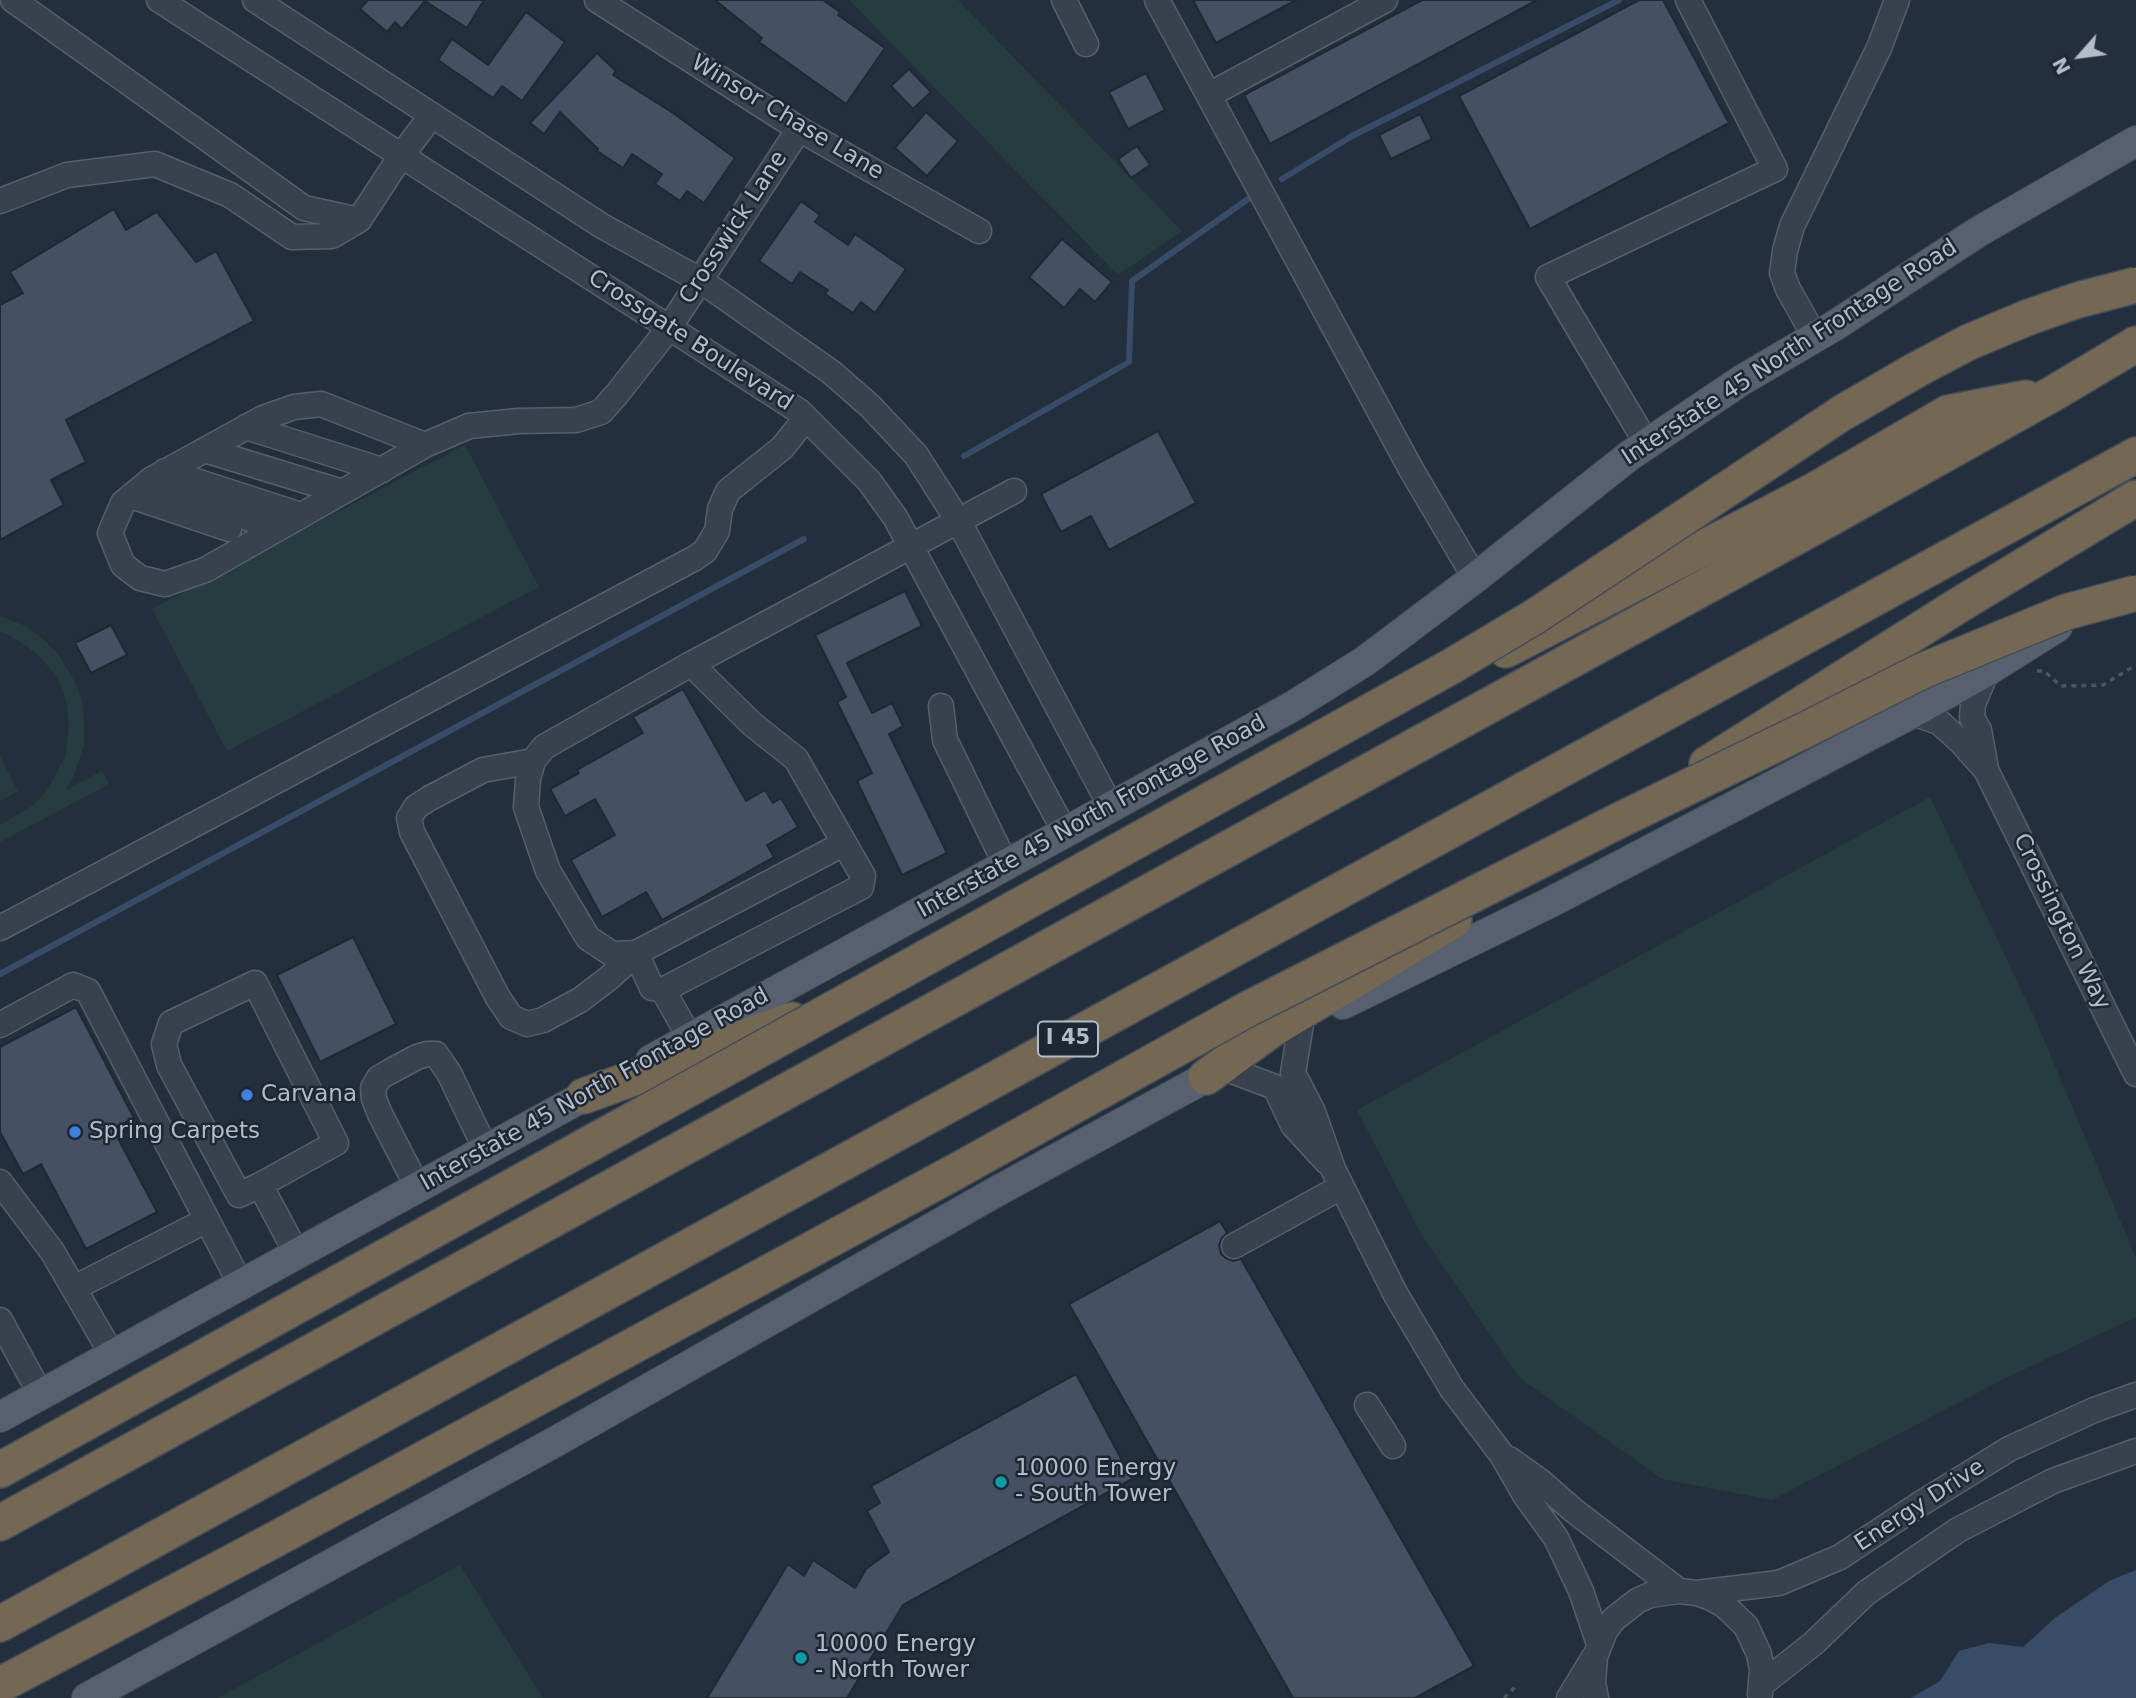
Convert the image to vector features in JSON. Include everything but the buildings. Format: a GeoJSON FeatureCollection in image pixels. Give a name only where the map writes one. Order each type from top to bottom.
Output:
{"type":"FeatureCollection","features":[{"type":"Feature","properties":{"kind":"highway"},"geometry":{"type":"LineString","coordinates":[[0,1470],[1452,666],[1534,617],[1842,413],[1916,370],[1969,342],[2029,317],[2078,300],[2136,285]]}},
{"type":"Feature","properties":{"kind":"highway"},"geometry":{"type":"LineString","coordinates":[[0,1523],[1834,516],[2136,344]]}},
{"type":"Feature","properties":{"kind":"highway"},"geometry":{"type":"LineString","coordinates":[[584,1096],[802,1017],[1817,489],[1948,413],[2054,393]]}},
{"type":"Feature","properties":{"kind":"highway","name":"I 45"},"geometry":{"type":"LineString","coordinates":[[0,1624],[2136,455]]}},
{"type":"Feature","properties":{"kind":"highway"},"geometry":{"type":"LineString","coordinates":[[1215,1073],[1271,1030],[1459,917],[2136,498]]}},
{"type":"Feature","properties":{"kind":"highway"},"geometry":{"type":"LineString","coordinates":[[0,1685],[309,1522],[953,1173],[1246,1010],[1922,670],[2066,612],[2136,593]]}},
{"type":"Feature","properties":{"kind":"main road","name":"Interstate 45 North Frontage Road"},"geometry":{"type":"LineString","coordinates":[[0,1418],[1293,706],[1365,661],[1629,456],[1742,380],[1815,337],[1978,232],[2136,141]]}},
{"type":"Feature","properties":{"kind":"main road"},"geometry":{"type":"LineString","coordinates":[[87,1698],[554,1443],[1001,1189],[1301,1024],[1549,903],[1912,713],[1987,671],[2136,578]]}},
{"type":"Feature","properties":{"kind":"street"},"geometry":{"type":"LineString","coordinates":[[13,0],[304,208],[359,220]]}},
{"type":"Feature","properties":{"kind":"street","name":"Crossgate Boulevard"},"geometry":{"type":"LineString","coordinates":[[159,0],[799,411],[869,481],[895,517],[1065,832]]}},
{"type":"Feature","properties":{"kind":"street"},"geometry":{"type":"LineString","coordinates":[[255,0],[601,226],[700,280],[800,349],[870,406],[915,455],[959,522],[1111,807]]}},
{"type":"Feature","properties":{"kind":"street","name":"Winsor Chase Lane"},"geometry":{"type":"LineString","coordinates":[[597,0],[799,129],[979,232]]}},
{"type":"Feature","properties":{"kind":"street"},"geometry":{"type":"LineString","coordinates":[[1063,0],[1086,44]]}},
{"type":"Feature","properties":{"kind":"street"},"geometry":{"type":"LineString","coordinates":[[1157,0],[1412,471],[1475,578]]}},
{"type":"Feature","properties":{"kind":"street"},"geometry":{"type":"LineString","coordinates":[[1209,95],[1385,0]]}},
{"type":"Feature","properties":{"kind":"street"},"geometry":{"type":"LineString","coordinates":[[1647,444],[1548,277],[1775,169],[1688,0]]}},
{"type":"Feature","properties":{"kind":"street"},"geometry":{"type":"LineString","coordinates":[[1815,337],[1782,273],[1785,251],[1792,226],[1879,48],[1897,0]]}},
{"type":"Feature","properties":{"kind":"street"},"geometry":{"type":"LineString","coordinates":[[0,201],[67,175],[155,164],[230,195],[292,237],[332,236],[359,220],[432,115]]}},
{"type":"Feature","properties":{"kind":"street","name":"Crosswick Lane"},"geometry":{"type":"LineString","coordinates":[[167,472],[123,503],[110,533],[123,565],[140,578],[165,584],[205,570],[425,445],[469,426],[519,421],[576,420],[601,412],[669,328],[799,129]]}},
{"type":"Feature","properties":{"kind":"street"},"geometry":{"type":"LineString","coordinates":[[167,472],[263,418],[294,407],[321,404],[425,445]]}},
{"type":"Feature","properties":{"kind":"street"},"geometry":{"type":"LineString","coordinates":[[0,929],[695,558],[705,551],[717,531],[720,509],[728,491],[782,448],[806,418]]}},
{"type":"Feature","properties":{"kind":"street"},"geometry":{"type":"LineString","coordinates":[[236,432],[382,470]]}},
{"type":"Feature","properties":{"kind":"street"},"geometry":{"type":"LineString","coordinates":[[236,432],[350,488]]}},
{"type":"Feature","properties":{"kind":"street"},"geometry":{"type":"LineString","coordinates":[[167,472],[350,488]]}},
{"type":"Feature","properties":{"kind":"street"},"geometry":{"type":"LineString","coordinates":[[167,472],[309,511]]}},
{"type":"Feature","properties":{"kind":"street"},"geometry":{"type":"LineString","coordinates":[[167,472],[268,534]]}},
{"type":"Feature","properties":{"kind":"street"},"geometry":{"type":"LineString","coordinates":[[636,953],[611,954],[588,938],[548,871],[526,807],[528,779],[533,761],[544,747],[691,664],[1014,491]]}},
{"type":"Feature","properties":{"kind":"street"},"geometry":{"type":"LineString","coordinates":[[636,953],[652,988],[663,990],[861,887],[863,876],[796,759],[752,724],[691,664]]}},
{"type":"Feature","properties":{"kind":"street","name":"Crossington Way"},"geometry":{"type":"LineString","coordinates":[[1986,770],[1979,730],[1972,718],[1973,704],[1987,671]]}},
{"type":"Feature","properties":{"kind":"street"},"geometry":{"type":"LineString","coordinates":[[941,706],[945,740],[1006,865]]}},
{"type":"Feature","properties":{"kind":"street","name":"Crossington Way"},"geometry":{"type":"LineString","coordinates":[[1912,713],[1939,722],[1986,770],[2136,1074]]}},
{"type":"Feature","properties":{"kind":"street"},"geometry":{"type":"LineString","coordinates":[[533,761],[483,771],[430,798],[416,807],[409,818],[412,832],[498,996],[511,1017],[527,1024],[543,1020],[580,1000],[636,953],[843,844]]}},
{"type":"Feature","properties":{"kind":"street"},"geometry":{"type":"LineString","coordinates":[[254,983],[336,1143],[260,1185],[239,1195],[169,1065],[164,1044],[171,1023],[254,983]]}},
{"type":"Feature","properties":{"kind":"street"},"geometry":{"type":"LineString","coordinates":[[0,1025],[73,985],[88,991],[241,1285]]}},
{"type":"Feature","properties":{"kind":"street"},"geometry":{"type":"LineString","coordinates":[[663,990],[690,1038]]}},
{"type":"Feature","properties":{"kind":"street"},"geometry":{"type":"LineString","coordinates":[[1301,1024],[1293,1073],[1313,1112],[1337,1178],[1396,1295],[1452,1389],[1502,1455],[1556,1538],[1581,1591],[1597,1650],[1593,1683],[1596,1698]]}},
{"type":"Feature","properties":{"kind":"street"},"geometry":{"type":"LineString","coordinates":[[418,1188],[374,1099],[373,1087],[379,1078],[389,1072],[417,1057],[436,1054],[449,1073],[486,1150]]}},
{"type":"Feature","properties":{"kind":"street"},"geometry":{"type":"LineString","coordinates":[[1215,1073],[1275,1087],[1293,1125],[1337,1178]]}},
{"type":"Feature","properties":{"kind":"street"},"geometry":{"type":"LineString","coordinates":[[1234,1246],[1337,1178]]}},
{"type":"Feature","properties":{"kind":"street"},"geometry":{"type":"LineString","coordinates":[[0,1182],[52,1251],[113,1356]]}},
{"type":"Feature","properties":{"kind":"street"},"geometry":{"type":"LineString","coordinates":[[260,1185],[297,1254]]}},
{"type":"Feature","properties":{"kind":"street"},"geometry":{"type":"LineString","coordinates":[[74,1288],[207,1220]]}},
{"type":"Feature","properties":{"kind":"street"},"geometry":{"type":"LineString","coordinates":[[0,1320],[41,1395]]}},
{"type":"Feature","properties":{"kind":"street","name":"Energy Drive"},"geometry":{"type":"LineString","coordinates":[[1597,1650],[1605,1631],[1625,1609],[1650,1595],[1779,1583],[1840,1557],[2009,1449],[2094,1410],[2136,1395]]}},
{"type":"Feature","properties":{"kind":"street"},"geometry":{"type":"LineString","coordinates":[[1367,1405],[1393,1446]]}},
{"type":"Feature","properties":{"kind":"street","name":"Energy Drive"},"geometry":{"type":"LineString","coordinates":[[1760,1694],[1866,1594],[1958,1530],[2053,1481],[2136,1451]]}},
{"type":"Feature","properties":{"kind":"street"},"geometry":{"type":"LineString","coordinates":[[1502,1455],[1539,1481],[1573,1510],[1688,1592],[1724,1605],[1746,1626],[1759,1654],[1760,1694]]}},
{"type":"Feature","properties":{"kind":"street"},"geometry":{"type":"LineString","coordinates":[[1569,1698],[1597,1650]]}},
{"type":"Feature","properties":{"kind":"path"},"geometry":{"type":"LineString","coordinates":[[2033,670],[2044,671],[2061,686],[2103,685],[2136,665]]}},
{"type":"Feature","properties":{"kind":"path"},"geometry":{"type":"LineString","coordinates":[[1504,1698],[1515,1686]]}},
{"type":"Feature","properties":{"kind":"green space"},"geometry":{"type":"Polygon","coordinates":[[[849,0],[958,0],[1182,231],[1118,275],[849,0]]]}},
{"type":"Feature","properties":{"kind":"green space"},"geometry":{"type":"Polygon","coordinates":[[[465,445],[539,587],[227,751],[152,609],[465,445]]]}},
{"type":"Feature","properties":{"kind":"green space"},"geometry":{"type":"Polygon","coordinates":[[[0,616],[23,625],[40,636],[58,654],[74,680],[81,698],[84,745],[66,790],[102,771],[109,784],[0,842],[0,825],[32,806],[45,793],[54,778],[65,757],[69,726],[62,687],[53,672],[25,645],[0,632],[0,616]]]}},
{"type":"Feature","properties":{"kind":"green space"},"geometry":{"type":"Polygon","coordinates":[[[0,756],[18,791],[0,801],[0,756]]]}},
{"type":"Feature","properties":{"kind":"green space"},"geometry":{"type":"Polygon","coordinates":[[[1930,797],[2037,1023],[2136,1258],[2136,1317],[2006,1378],[1772,1500],[1662,1479],[1520,1378],[1421,1234],[1357,1110],[1930,797]]]}},
{"type":"Feature","properties":{"kind":"green space"},"geometry":{"type":"Polygon","coordinates":[[[460,1565],[543,1698],[218,1698],[460,1565]]]}},
{"type":"Feature","properties":{"kind":"water"},"geometry":{"type":"Polygon","coordinates":[[[2136,1570],[2136,1698],[1911,1698],[1940,1681],[1959,1651],[1989,1643],[2023,1647],[2055,1618],[2109,1581],[2136,1570]]]}},
{"type":"Feature","properties":{"kind":"waterway"},"geometry":{"type":"LineString","coordinates":[[1282,179],[1352,136],[1619,0]]}},
{"type":"Feature","properties":{"kind":"waterway"},"geometry":{"type":"LineString","coordinates":[[964,456],[1129,362],[1132,281],[1248,199]]}},
{"type":"Feature","properties":{"kind":"waterway"},"geometry":{"type":"LineString","coordinates":[[0,974],[804,539]]}},
{"type":"Feature","properties":{"kind":"place","name":"Carvana"},"geometry":{"type":"Point","coordinates":[247,1095]}},
{"type":"Feature","properties":{"kind":"place","name":"Spring Carpets"},"geometry":{"type":"Point","coordinates":[75,1132]}},
{"type":"Feature","properties":{"kind":"place","name":"10000 Energy - South Tower"},"geometry":{"type":"Point","coordinates":[1001,1482]}},
{"type":"Feature","properties":{"kind":"place","name":"10000 Energy - North Tower"},"geometry":{"type":"Point","coordinates":[801,1658]}}]}
